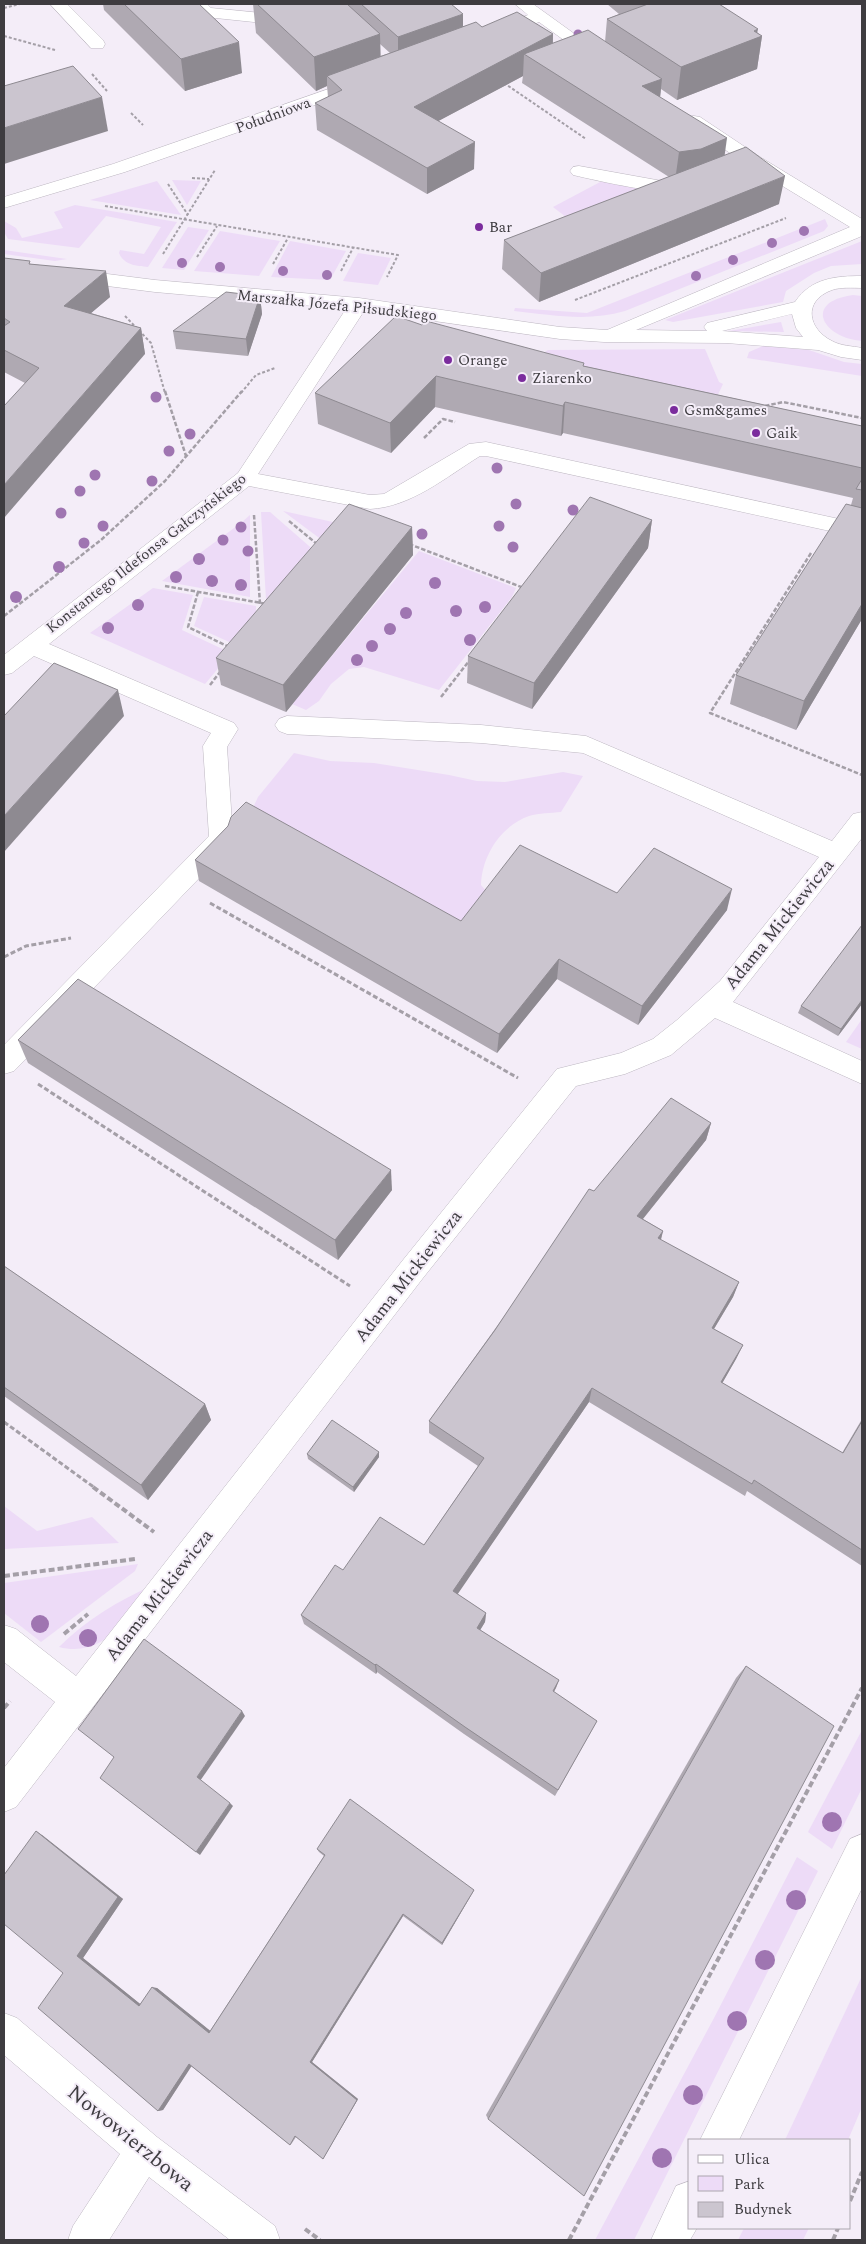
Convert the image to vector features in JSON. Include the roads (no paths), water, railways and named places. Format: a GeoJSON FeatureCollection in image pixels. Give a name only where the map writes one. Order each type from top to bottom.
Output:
{"type":"FeatureCollection","features":[{"type":"Feature","properties":{"kind":"street"},"geometry":{"type":"LineString","coordinates":[[58,4],[97,44]]}},
{"type":"Feature","properties":{"kind":"street"},"geometry":{"type":"LineString","coordinates":[[198,4],[206,12],[312,24]]}},
{"type":"Feature","properties":{"kind":"street"},"geometry":{"type":"LineString","coordinates":[[522,4],[538,17],[610,65]]}},
{"type":"Feature","properties":{"kind":"street"},"geometry":{"type":"LineString","coordinates":[[483,37],[538,17]]}},
{"type":"Feature","properties":{"kind":"street","name":"Południowa"},"geometry":{"type":"LineString","coordinates":[[4,203],[135,163],[378,77]]}},
{"type":"Feature","properties":{"kind":"street"},"geometry":{"type":"LineString","coordinates":[[682,113],[754,161],[862,228]]}},
{"type":"Feature","properties":{"kind":"street"},"geometry":{"type":"LineString","coordinates":[[737,168],[754,161]]}},
{"type":"Feature","properties":{"kind":"street"},"geometry":{"type":"LineString","coordinates":[[579,171],[681,188],[701,183]]}},
{"type":"Feature","properties":{"kind":"street"},"geometry":{"type":"LineString","coordinates":[[604,336],[862,228]]}},
{"type":"Feature","properties":{"kind":"street","name":"Marszałka Józefa Piłsudskiego"},"geometry":{"type":"LineString","coordinates":[[4,267],[155,286],[359,304],[560,333],[604,336],[670,336]]}},
{"type":"Feature","properties":{"kind":"street"},"geometry":{"type":"LineString","coordinates":[[822,344],[804,326],[801,314],[802,306],[814,292],[827,285],[844,282],[862,282]]}},
{"type":"Feature","properties":{"kind":"street","name":"Konstantego Ildefonsa Gałczyńskiego"},"geometry":{"type":"LineString","coordinates":[[4,668],[30,645],[246,478],[359,304]]}},
{"type":"Feature","properties":{"kind":"street"},"geometry":{"type":"LineString","coordinates":[[670,336],[802,306]]}},
{"type":"Feature","properties":{"kind":"street"},"geometry":{"type":"LineString","coordinates":[[670,336],[784,340],[822,344],[862,354]]}},
{"type":"Feature","properties":{"kind":"street"},"geometry":{"type":"LineString","coordinates":[[246,478],[370,502],[386,501],[397,497],[476,449],[486,449],[862,531]]}},
{"type":"Feature","properties":{"kind":"street"},"geometry":{"type":"LineString","coordinates":[[4,1063],[221,839],[215,746],[226,729],[30,645]]}},
{"type":"Feature","properties":{"kind":"street"},"geometry":{"type":"LineString","coordinates":[[287,724],[481,734],[586,745],[836,854]]}},
{"type":"Feature","properties":{"kind":"street","name":"Adama Mickiewicza"},"geometry":{"type":"LineString","coordinates":[[4,1794],[406,1276],[567,1077],[625,1063],[662,1047],[686,1028],[729,989],[862,821]]}},
{"type":"Feature","properties":{"kind":"street"},"geometry":{"type":"LineString","coordinates":[[711,1004],[862,1073]]}},
{"type":"Feature","properties":{"kind":"street"},"geometry":{"type":"LineString","coordinates":[[4,1641],[78,1699]]}},
{"type":"Feature","properties":{"kind":"street"},"geometry":{"type":"LineString","coordinates":[[719,2139],[862,1851]]}},
{"type":"Feature","properties":{"kind":"street","name":"Nowowierzbowa"},"geometry":{"type":"LineString","coordinates":[[4,2031],[144,2150],[261,2240]]}},
{"type":"Feature","properties":{"kind":"street"},"geometry":{"type":"LineString","coordinates":[[87,2240],[144,2150]]}},
{"type":"Feature","properties":{"kind":"street"},"geometry":{"type":"LineString","coordinates":[[670,2240],[688,2204]]}},
{"type":"Feature","properties":{"kind":"place","name":"Bar"},"geometry":{"type":"Point","coordinates":[479,227]}},
{"type":"Feature","properties":{"kind":"place","name":"Orange"},"geometry":{"type":"Point","coordinates":[448,360]}},
{"type":"Feature","properties":{"kind":"place","name":"Ziarenko"},"geometry":{"type":"Point","coordinates":[522,378]}},
{"type":"Feature","properties":{"kind":"place","name":"Gsm&games"},"geometry":{"type":"Point","coordinates":[674,410]}},
{"type":"Feature","properties":{"kind":"place","name":"Gaik"},"geometry":{"type":"Point","coordinates":[756,433]}}]}
